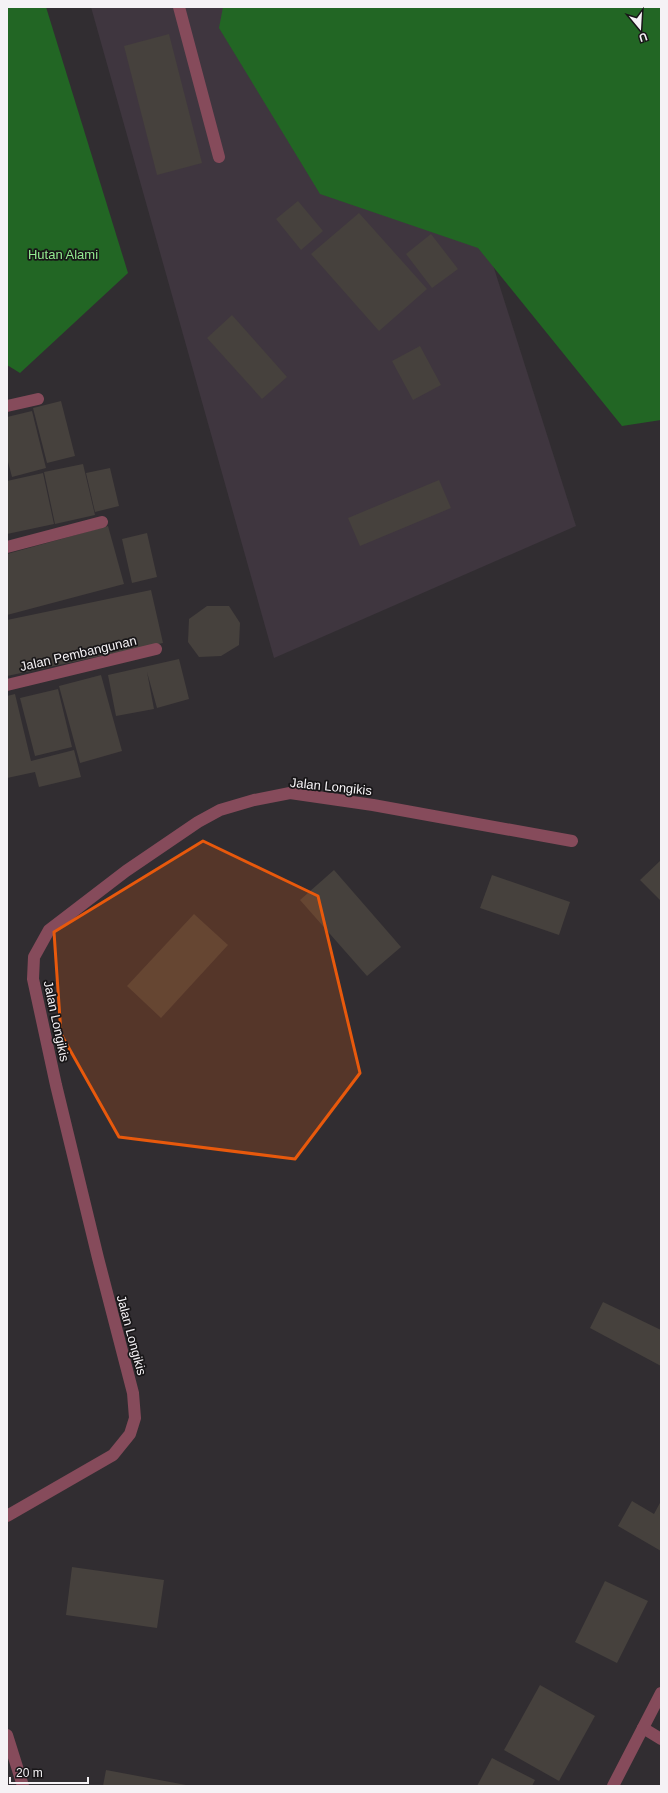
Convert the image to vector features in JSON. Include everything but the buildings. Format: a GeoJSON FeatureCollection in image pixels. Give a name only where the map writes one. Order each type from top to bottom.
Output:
{"type":"FeatureCollection","features":[{"type":"Feature","properties":{"kind":"street"},"geometry":{"type":"LineString","coordinates":[[179,7],[219,157]]}},
{"type":"Feature","properties":{"kind":"street"},"geometry":{"type":"LineString","coordinates":[[7,406],[38,398]]}},
{"type":"Feature","properties":{"kind":"street"},"geometry":{"type":"LineString","coordinates":[[7,547],[102,522]]}},
{"type":"Feature","properties":{"kind":"street","name":"Jalan Pembangunan"},"geometry":{"type":"LineString","coordinates":[[7,685],[156,649]]}},
{"type":"Feature","properties":{"kind":"street","name":"Jalan Longikis"},"geometry":{"type":"LineString","coordinates":[[7,1516],[113,1455],[130,1434],[135,1418],[133,1393],[63,1116],[33,978],[34,957],[49,930],[126,871],[198,822],[220,810],[254,800],[290,793],[372,805],[572,841]]}},
{"type":"Feature","properties":{"kind":"street"},"geometry":{"type":"LineString","coordinates":[[613,1786],[661,1693]]}},
{"type":"Feature","properties":{"kind":"street"},"geometry":{"type":"LineString","coordinates":[[643,1728],[661,1739]]}},
{"type":"Feature","properties":{"kind":"street"},"geometry":{"type":"LineString","coordinates":[[7,1735],[23,1786]]}},
{"type":"Feature","properties":{"kind":"highlighted area"},"geometry":{"type":"Polygon","coordinates":[[[203,841],[318,896],[360,1073],[295,1159],[119,1137],[61,1034],[54,932],[203,841]]]}},
{"type":"Feature","properties":{"kind":"shaded area"},"geometry":{"type":"Polygon","coordinates":[[[91,7],[411,7],[576,526],[274,658],[91,7]]]}},
{"type":"Feature","properties":{"kind":"green space","name":"Hutan Alami"},"geometry":{"type":"Polygon","coordinates":[[[7,7],[46,7],[128,273],[20,373],[7,365],[7,7]]]}},
{"type":"Feature","properties":{"kind":"green space"},"geometry":{"type":"Polygon","coordinates":[[[223,7],[661,7],[661,420],[622,426],[478,248],[320,194],[219,28],[223,7]]]}}]}
